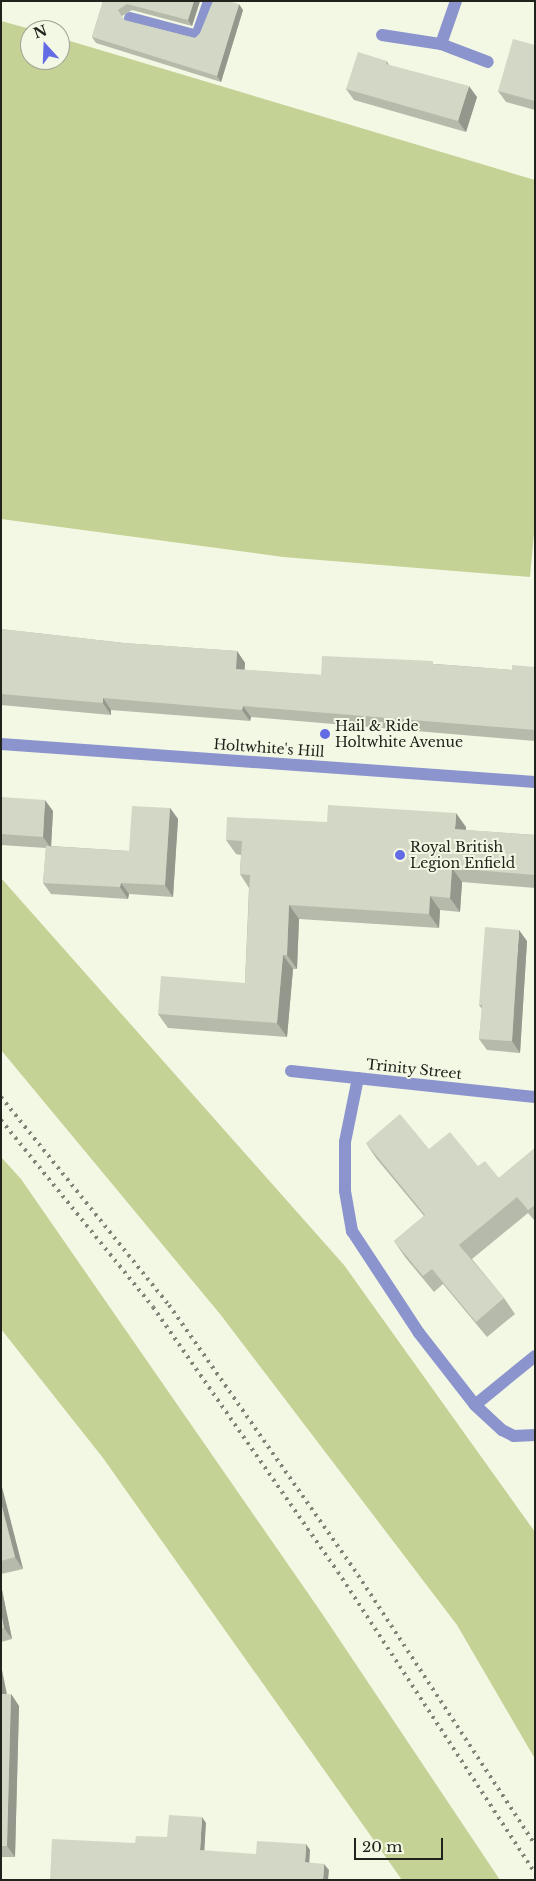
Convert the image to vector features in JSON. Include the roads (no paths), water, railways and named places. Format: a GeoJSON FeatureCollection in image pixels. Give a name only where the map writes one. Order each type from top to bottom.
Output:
{"type":"FeatureCollection","features":[{"type":"Feature","properties":{"kind":"street"},"geometry":{"type":"LineString","coordinates":[[130,18],[197,36],[209,1]]}},
{"type":"Feature","properties":{"kind":"street"},"geometry":{"type":"LineString","coordinates":[[442,44],[456,1]]}},
{"type":"Feature","properties":{"kind":"street"},"geometry":{"type":"LineString","coordinates":[[382,35],[442,44],[488,62]]}},
{"type":"Feature","properties":{"kind":"street","name":"Holtwhite's Hill"},"geometry":{"type":"LineString","coordinates":[[1,744],[535,782]]}},
{"type":"Feature","properties":{"kind":"street","name":"Trinity Street"},"geometry":{"type":"LineString","coordinates":[[291,1071],[535,1097]]}},
{"type":"Feature","properties":{"kind":"street"},"geometry":{"type":"LineString","coordinates":[[358,1078],[346,1142],[344,1191],[352,1230],[419,1333],[476,1405],[502,1430],[514,1436],[535,1434]]}},
{"type":"Feature","properties":{"kind":"street"},"geometry":{"type":"LineString","coordinates":[[476,1405],[535,1356]]}},
{"type":"Feature","properties":{"kind":"railway"},"geometry":{"type":"LineString","coordinates":[[1,1097],[169,1305],[354,1569],[535,1845]]}},
{"type":"Feature","properties":{"kind":"railway"},"geometry":{"type":"LineString","coordinates":[[1,1120],[153,1307],[338,1572],[535,1873]]}},
{"type":"Feature","properties":{"kind":"place","name":"Hail & Ride Holtwhite Avenue"},"geometry":{"type":"Point","coordinates":[325,734]}},
{"type":"Feature","properties":{"kind":"place","name":"Royal British Legion Enfield"},"geometry":{"type":"Point","coordinates":[400,855]}}]}
